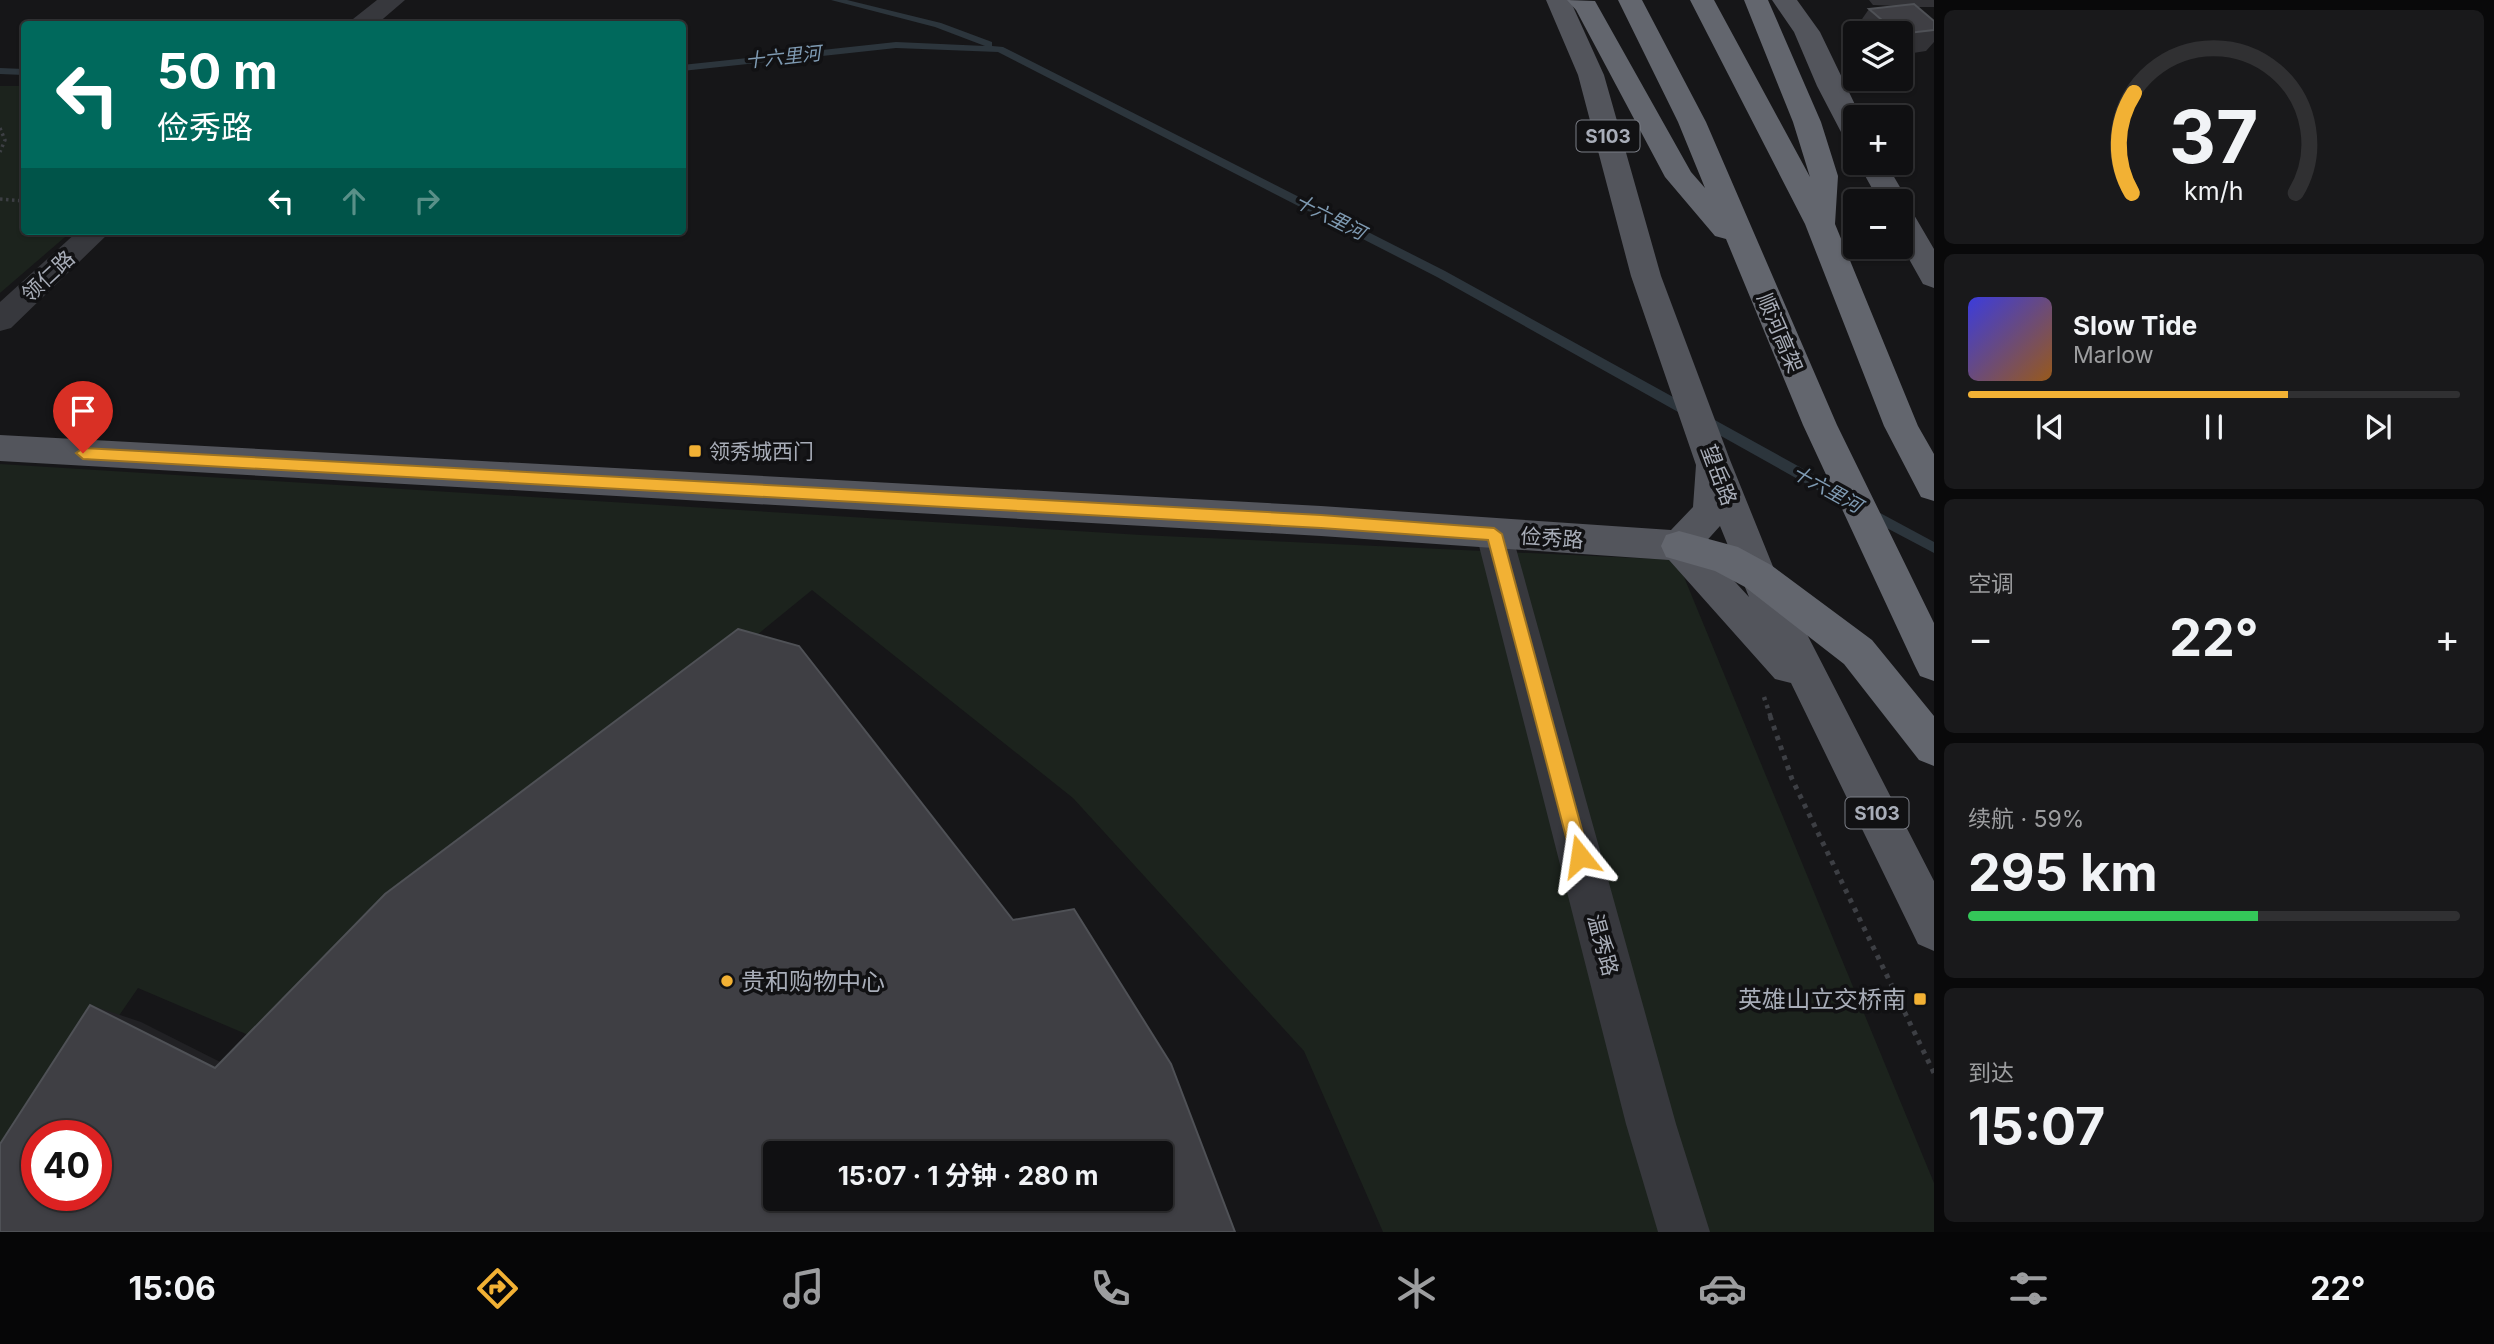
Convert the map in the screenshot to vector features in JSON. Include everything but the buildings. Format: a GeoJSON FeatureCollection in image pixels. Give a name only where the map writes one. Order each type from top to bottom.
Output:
{"type":"FeatureCollection","features":[{"type":"Feature","properties":{"kind":"highway"},"geometry":{"type":"LineString","coordinates":[[1578,0],[1586,6],[1679,177],[1743,248]]}},
{"type":"Feature","properties":{"kind":"highway","name":"顺河高架"},"geometry":{"type":"LineString","coordinates":[[1630,0],[1692,122],[1820,425],[1934,664]]}},
{"type":"Feature","properties":{"kind":"highway"},"geometry":{"type":"LineString","coordinates":[[1702,0],[1820,224],[1900,426],[1934,487]]}},
{"type":"Feature","properties":{"kind":"highway"},"geometry":{"type":"LineString","coordinates":[[1756,0],[1807,121],[1824,176],[1820,224]]}},
{"type":"Feature","properties":{"kind":"highway"},"geometry":{"type":"LineString","coordinates":[[1679,546],[1725,558],[1758,576],[1858,652],[1934,747]]}},
{"type":"Feature","properties":{"kind":"main road","name":"望岳路"},"geometry":{"type":"LineString","coordinates":[[1558,0],[1591,75],[1646,276],[1712,460],[1758,576],[1934,928]]}},
{"type":"Feature","properties":{"kind":"main road"},"geometry":{"type":"LineString","coordinates":[[1784,0],[1807,32],[1843,110]]}},
{"type":"Feature","properties":{"kind":"main road"},"geometry":{"type":"LineString","coordinates":[[1913,239],[1934,277]]}},
{"type":"Feature","properties":{"kind":"main road","name":"俭秀路"},"geometry":{"type":"LineString","coordinates":[[0,448],[1307,521],[1679,546]]}},
{"type":"Feature","properties":{"kind":"main road"},"geometry":{"type":"LineString","coordinates":[[1712,460],[1711,512],[1679,546],[1820,699]]}},
{"type":"Feature","properties":{"kind":"street"},"geometry":{"type":"LineString","coordinates":[[366,21],[393,0]]}},
{"type":"Feature","properties":{"kind":"street","name":"领仁路"},"geometry":{"type":"LineString","coordinates":[[0,320],[92,235]]}},
{"type":"Feature","properties":{"kind":"street","name":"温秀路"},"geometry":{"type":"LineString","coordinates":[[1494,534],[1651,1124],[1684,1232]]}},
{"type":"Feature","properties":{"kind":"path"},"geometry":{"type":"LineString","coordinates":[[0,128],[5,141],[0,152]]}},
{"type":"Feature","properties":{"kind":"path"},"geometry":{"type":"LineString","coordinates":[[0,199],[21,201]]}},
{"type":"Feature","properties":{"kind":"path"},"geometry":{"type":"LineString","coordinates":[[1761,689],[1792,779],[1934,1073]]}},
{"type":"Feature","properties":{"kind":"shaded area"},"geometry":{"type":"Polygon","coordinates":[[[0,86],[21,86],[21,235],[67,235],[0,293],[0,86]]]}},
{"type":"Feature","properties":{"kind":"shaded area"},"geometry":{"type":"Polygon","coordinates":[[[0,464],[1141,535],[1677,560],[1934,1183],[1934,1232],[1383,1232],[1304,1051],[1073,798],[812,590],[260,1040],[138,988],[47,1120],[21,1120],[21,1158],[0,1188],[0,464]]]}},
{"type":"Feature","properties":{"kind":"waterway"},"geometry":{"type":"LineString","coordinates":[[836,0],[938,25],[989,44]]}},
{"type":"Feature","properties":{"kind":"waterway","name":"十六里河"},"geometry":{"type":"LineString","coordinates":[[686,68],[896,45],[1000,49],[1441,274],[1851,502]]}},
{"type":"Feature","properties":{"kind":"waterway","name":"十六里河"},"geometry":{"type":"LineString","coordinates":[[0,71],[21,72]]}},
{"type":"Feature","properties":{"kind":"waterway","name":"十六里河"},"geometry":{"type":"LineString","coordinates":[[1869,512],[1934,548]]}},
{"type":"Feature","properties":{"kind":"place","name":"领秀城西门"},"geometry":{"type":"Point","coordinates":[695,451]}},
{"type":"Feature","properties":{"kind":"place","name":"贵和购物中心"},"geometry":{"type":"Point","coordinates":[727,981]}},
{"type":"Feature","properties":{"kind":"place","name":"英雄山立交桥南"},"geometry":{"type":"Point","coordinates":[1920,999]}},
{"type":"Feature","properties":{"kind":"route"},"geometry":{"type":"LineString","coordinates":[[83,453],[1494,534],[1580,856]]}}]}
